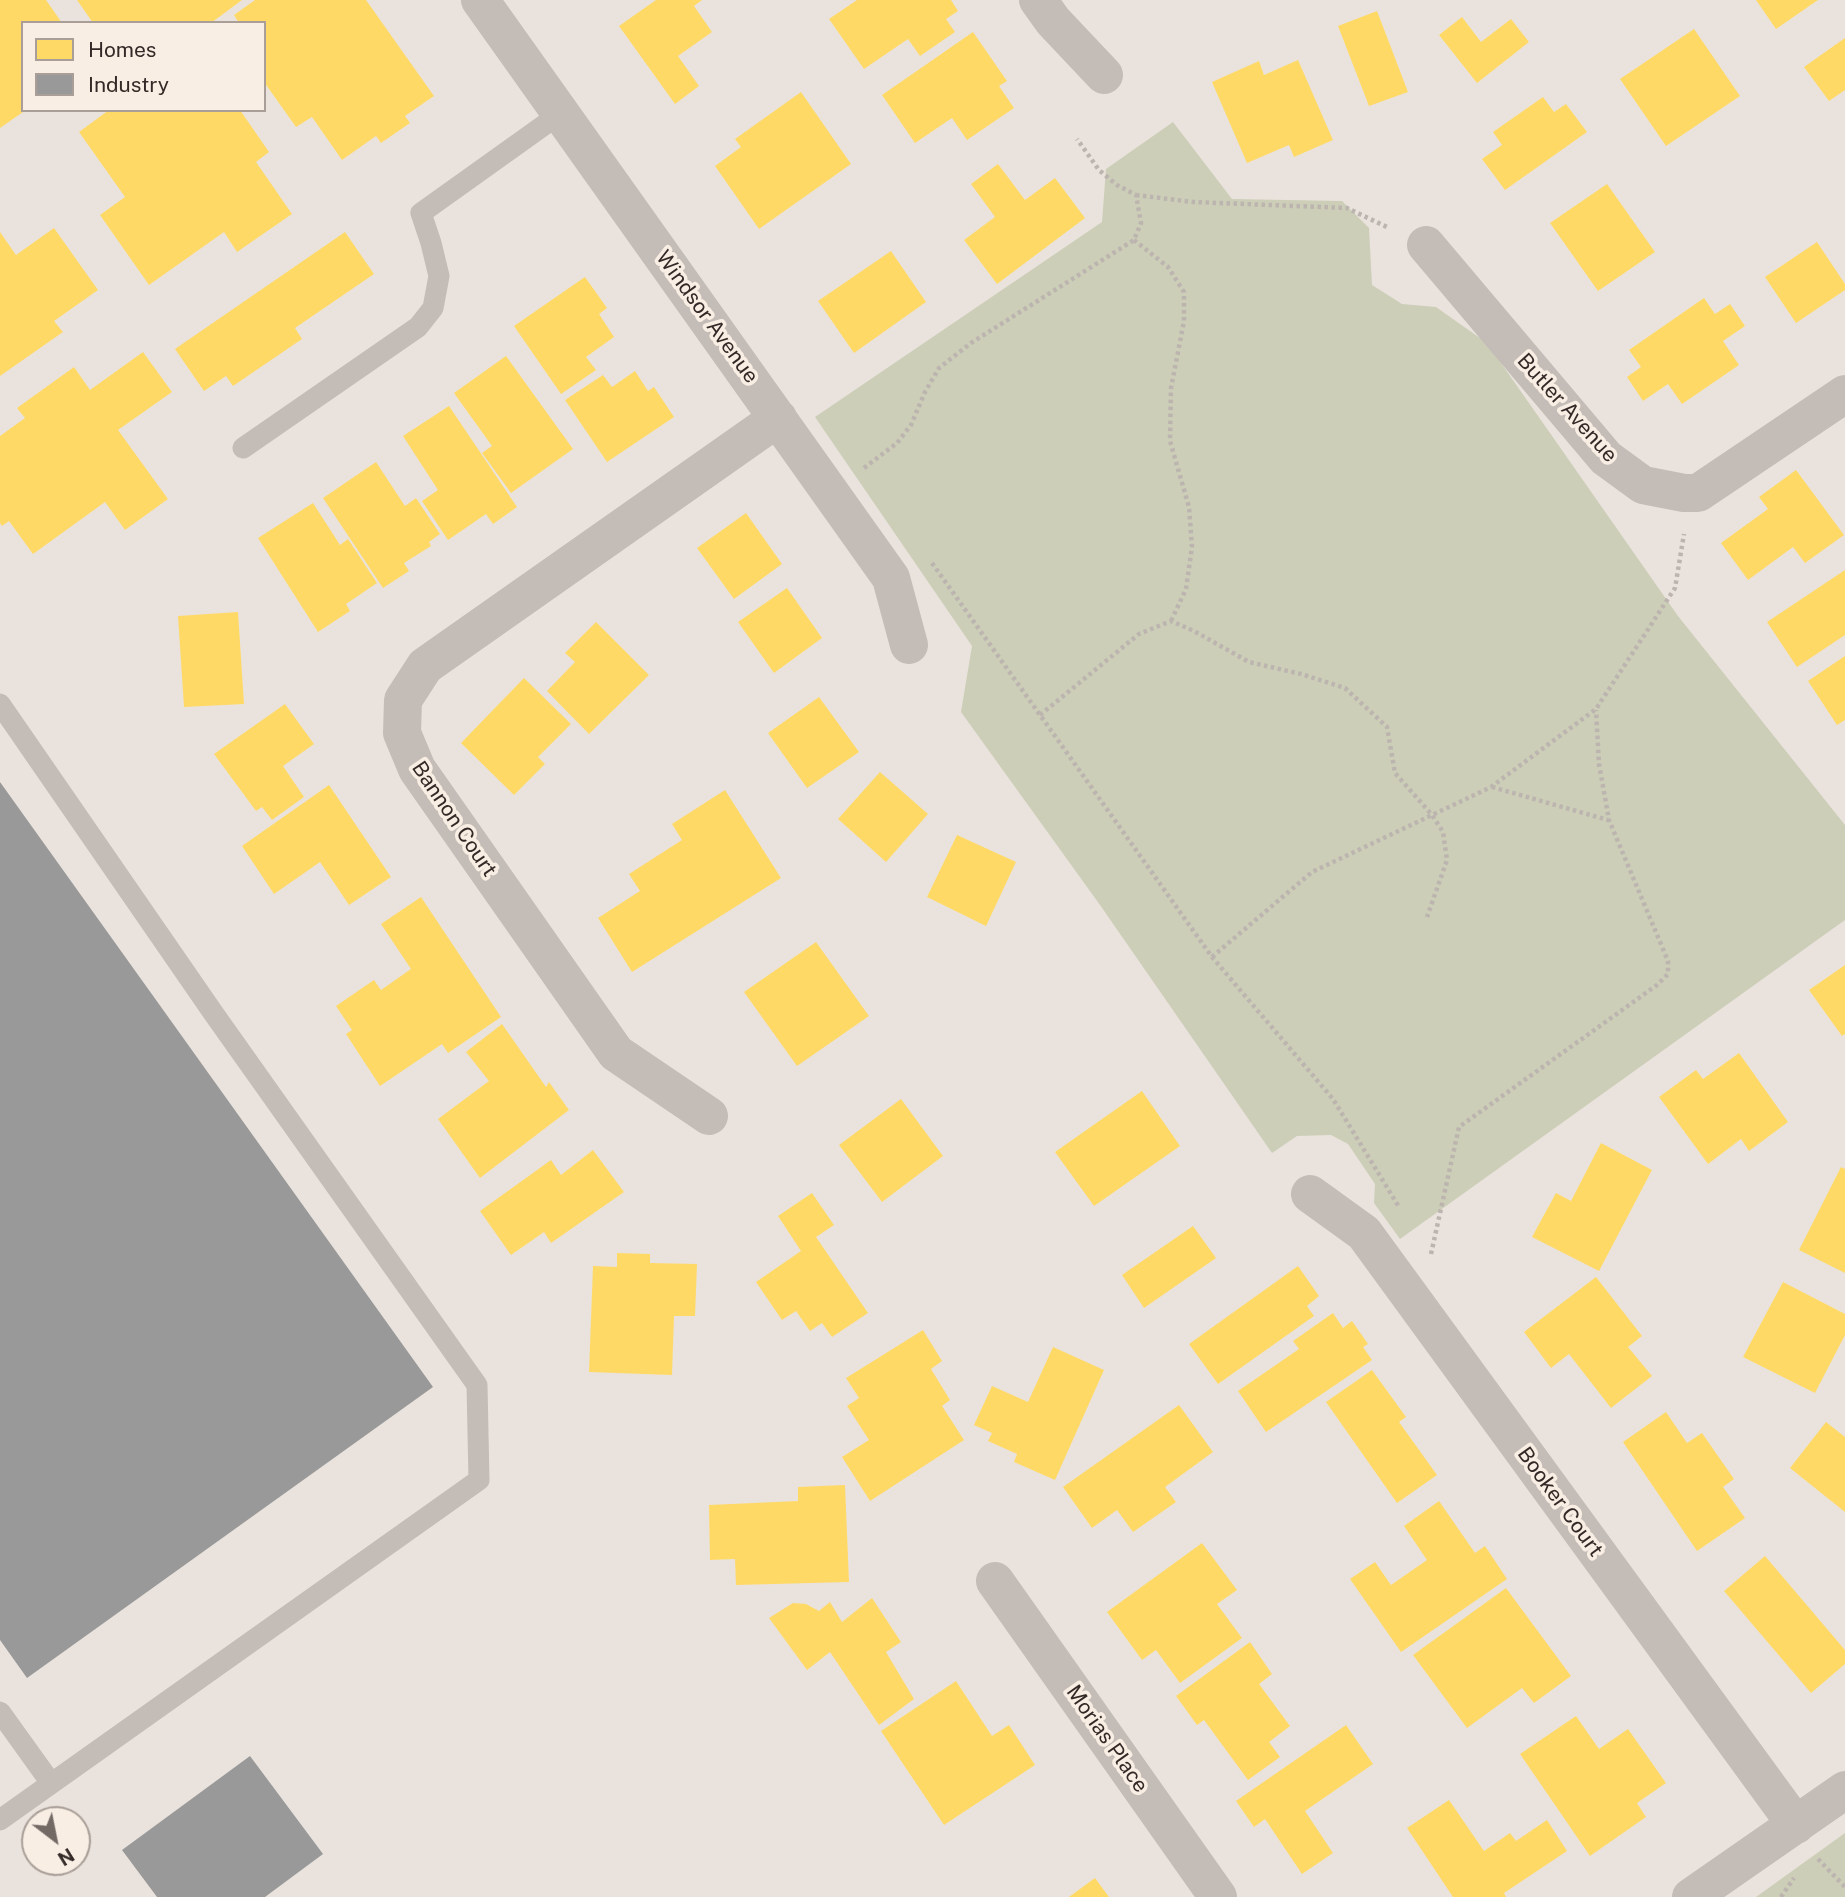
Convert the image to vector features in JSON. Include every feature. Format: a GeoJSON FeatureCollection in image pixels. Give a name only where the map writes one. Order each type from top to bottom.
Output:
{"type":"FeatureCollection","features":[{"type":"Feature","properties":{"kind":"street","name":"Windsor Avenue"},"geometry":{"type":"LineString","coordinates":[[480,0],[891,578],[909,645]]}},
{"type":"Feature","properties":{"kind":"street"},"geometry":{"type":"LineString","coordinates":[[1038,0],[1053,21],[1104,75]]}},
{"type":"Feature","properties":{"kind":"street","name":"Butler Avenue"},"geometry":{"type":"LineString","coordinates":[[1426,245],[1606,458],[1643,485],[1684,493]]}},
{"type":"Feature","properties":{"kind":"street"},"geometry":{"type":"LineString","coordinates":[[1684,493],[1698,493],[1841,405]]}},
{"type":"Feature","properties":{"kind":"street","name":"Bannon Court"},"geometry":{"type":"LineString","coordinates":[[709,1115],[616,1053],[417,769],[402,733],[403,700],[425,666],[778,418]]}},
{"type":"Feature","properties":{"kind":"street","name":"Booker Court"},"geometry":{"type":"LineString","coordinates":[[1310,1194],[1364,1233],[1804,1838]]}},
{"type":"Feature","properties":{"kind":"street","name":"Morias Place"},"geometry":{"type":"LineString","coordinates":[[995,1581],[1218,1897]]}},
{"type":"Feature","properties":{"kind":"street"},"geometry":{"type":"LineString","coordinates":[[1691,1897],[1804,1838],[1845,1790]]}},
{"type":"Feature","properties":{"kind":"lane"},"geometry":{"type":"LineString","coordinates":[[243,448],[418,327],[433,308],[439,276],[421,213],[561,113]]}},
{"type":"Feature","properties":{"kind":"lane"},"geometry":{"type":"LineString","coordinates":[[0,704],[214,1014],[477,1385],[479,1480],[0,1820]]}},
{"type":"Feature","properties":{"kind":"lane"},"geometry":{"type":"LineString","coordinates":[[0,1712],[51,1783]]}},
{"type":"Feature","properties":{"kind":"path"},"geometry":{"type":"LineString","coordinates":[[1077,139],[1099,170],[1116,185],[1136,195],[1193,202],[1347,208],[1363,215]]}},
{"type":"Feature","properties":{"kind":"path"},"geometry":{"type":"LineString","coordinates":[[865,470],[897,443],[911,425],[939,368],[971,343],[1133,240],[1141,223],[1136,195]]}},
{"type":"Feature","properties":{"kind":"path"},"geometry":{"type":"LineString","coordinates":[[1040,715],[1139,634],[1171,621],[1186,589],[1192,547],[1189,506],[1170,441],[1171,388],[1184,321],[1184,292],[1168,267],[1133,240]]}},
{"type":"Feature","properties":{"kind":"path"},"geometry":{"type":"LineString","coordinates":[[1212,957],[1312,872],[1491,787],[1596,709],[1675,587],[1685,524],[1684,493]]}},
{"type":"Feature","properties":{"kind":"path"},"geometry":{"type":"LineString","coordinates":[[930,560],[1212,957],[1333,1099],[1403,1213]]}},
{"type":"Feature","properties":{"kind":"path"},"geometry":{"type":"LineString","coordinates":[[1171,621],[1249,662],[1345,688],[1387,727],[1395,773],[1432,815],[1443,832],[1447,860],[1427,917]]}},
{"type":"Feature","properties":{"kind":"path"},"geometry":{"type":"LineString","coordinates":[[1424,1247],[1430,1258],[1459,1126],[1657,985],[1668,974],[1668,961],[1609,820],[1599,764],[1596,709]]}},
{"type":"Feature","properties":{"kind":"path"},"geometry":{"type":"LineString","coordinates":[[1491,787],[1609,820]]}},
{"type":"Feature","properties":{"kind":"path"},"geometry":{"type":"LineString","coordinates":[[1804,1838],[1845,1886]]}},
{"type":"Feature","properties":{"kind":"green space"},"geometry":{"type":"Polygon","coordinates":[[[1173,122],[1232,199],[1342,201],[1369,228],[1372,285],[1402,304],[1436,307],[1487,343],[1678,616],[1845,825],[1845,920],[1400,1239],[1374,1203],[1375,1184],[1348,1144],[1331,1135],[1297,1136],[1272,1153],[1100,905],[961,712],[972,646],[815,417],[1102,222],[1106,169],[1173,122]]]}},
{"type":"Feature","properties":{"kind":"green space"},"geometry":{"type":"Polygon","coordinates":[[[1845,1833],[1845,1897],[1756,1897],[1845,1833]]]}},
{"type":"Feature","properties":{"kind":"building: Homes"},"geometry":{"type":"Polygon","coordinates":[[[0,0],[46,0],[61,21],[21,21],[23,112],[0,128],[0,0]]]}},
{"type":"Feature","properties":{"kind":"building: Homes"},"geometry":{"type":"Polygon","coordinates":[[[77,0],[242,0],[214,21],[92,21],[77,0]]]}},
{"type":"Feature","properties":{"kind":"building: Homes"},"geometry":{"type":"Polygon","coordinates":[[[255,0],[366,0],[434,96],[405,116],[410,123],[381,143],[376,136],[342,160],[312,117],[296,127],[266,85],[266,21],[238,21],[234,15],[255,0]]]}},
{"type":"Feature","properties":{"kind":"building: Homes"},"geometry":{"type":"Polygon","coordinates":[[[656,0],[702,0],[694,6],[712,32],[678,56],[699,86],[675,104],[619,26],[656,0]]]}},
{"type":"Feature","properties":{"kind":"building: Homes"},"geometry":{"type":"Polygon","coordinates":[[[857,0],[951,0],[958,11],[946,19],[955,32],[920,56],[908,39],[864,69],[829,19],[857,0]]]}},
{"type":"Feature","properties":{"kind":"building: Homes"},"geometry":{"type":"Polygon","coordinates":[[[1756,0],[1818,0],[1776,29],[1756,0]]]}},
{"type":"Feature","properties":{"kind":"building: Homes"},"geometry":{"type":"Polygon","coordinates":[[[1377,11],[1408,92],[1369,106],[1338,26],[1377,11]]]}},
{"type":"Feature","properties":{"kind":"building: Homes"},"geometry":{"type":"Polygon","coordinates":[[[1462,17],[1481,42],[1511,19],[1529,42],[1477,83],[1439,35],[1462,17]]]}},
{"type":"Feature","properties":{"kind":"building: Homes"},"geometry":{"type":"Polygon","coordinates":[[[1694,29],[1740,96],[1666,146],[1620,79],[1694,29]]]}},
{"type":"Feature","properties":{"kind":"building: Homes"},"geometry":{"type":"Polygon","coordinates":[[[973,32],[1007,81],[999,86],[1014,108],[967,140],[952,118],[915,143],[882,95],[973,32]]]}},
{"type":"Feature","properties":{"kind":"building: Homes"},"geometry":{"type":"Polygon","coordinates":[[[1845,38],[1845,90],[1829,101],[1804,67],[1845,38]]]}},
{"type":"Feature","properties":{"kind":"building: Homes"},"geometry":{"type":"Polygon","coordinates":[[[1298,60],[1333,140],[1294,157],[1289,145],[1247,163],[1212,82],[1259,61],[1264,75],[1298,60]]]}},
{"type":"Feature","properties":{"kind":"building: Homes"},"geometry":{"type":"Polygon","coordinates":[[[801,92],[851,164],[759,229],[715,166],[741,147],[735,139],[801,92]]]}},
{"type":"Feature","properties":{"kind":"building: Homes"},"geometry":{"type":"Polygon","coordinates":[[[1543,97],[1554,112],[1566,104],[1587,132],[1505,190],[1482,159],[1502,145],[1493,132],[1543,97]]]}},
{"type":"Feature","properties":{"kind":"building: Homes"},"geometry":{"type":"Polygon","coordinates":[[[106,112],[241,112],[269,152],[256,162],[292,214],[237,252],[224,232],[149,285],[100,215],[125,197],[79,132],[106,112]]]}},
{"type":"Feature","properties":{"kind":"building: Homes"},"geometry":{"type":"Polygon","coordinates":[[[998,164],[1025,200],[1055,178],[1085,218],[997,284],[964,240],[995,217],[971,184],[998,164]]]}},
{"type":"Feature","properties":{"kind":"building: Homes"},"geometry":{"type":"Polygon","coordinates":[[[1607,184],[1655,252],[1598,291],[1550,223],[1607,184]]]}},
{"type":"Feature","properties":{"kind":"building: Homes"},"geometry":{"type":"Polygon","coordinates":[[[54,228],[98,290],[54,321],[63,332],[0,376],[0,232],[16,255],[54,228]]]}},
{"type":"Feature","properties":{"kind":"building: Homes"},"geometry":{"type":"Polygon","coordinates":[[[345,232],[374,274],[295,328],[302,339],[233,386],[226,376],[204,391],[175,349],[345,232]]]}},
{"type":"Feature","properties":{"kind":"building: Homes"},"geometry":{"type":"Polygon","coordinates":[[[1817,242],[1845,284],[1845,290],[1796,323],[1765,277],[1817,242]]]}},
{"type":"Feature","properties":{"kind":"building: Homes"},"geometry":{"type":"Polygon","coordinates":[[[891,251],[926,302],[854,353],[818,301],[891,251]]]}},
{"type":"Feature","properties":{"kind":"building: Homes"},"geometry":{"type":"Polygon","coordinates":[[[585,277],[607,308],[599,314],[614,337],[586,357],[596,370],[561,394],[514,326],[585,277]]]}},
{"type":"Feature","properties":{"kind":"building: Homes"},"geometry":{"type":"Polygon","coordinates":[[[1704,298],[1715,314],[1730,304],[1745,326],[1723,341],[1739,365],[1682,404],[1668,384],[1643,401],[1627,377],[1641,367],[1629,350],[1704,298]]]}},
{"type":"Feature","properties":{"kind":"building: Homes"},"geometry":{"type":"Polygon","coordinates":[[[143,352],[172,392],[118,430],[168,499],[125,530],[105,502],[33,554],[9,521],[2,526],[0,523],[0,436],[25,418],[17,408],[74,367],[90,390],[143,352]]]}},
{"type":"Feature","properties":{"kind":"building: Homes"},"geometry":{"type":"Polygon","coordinates":[[[506,356],[573,449],[511,493],[482,453],[492,446],[454,393],[506,356]]]}},
{"type":"Feature","properties":{"kind":"building: Homes"},"geometry":{"type":"Polygon","coordinates":[[[635,371],[648,391],[654,387],[674,417],[607,462],[565,400],[603,375],[612,387],[635,371]]]}},
{"type":"Feature","properties":{"kind":"building: Homes"},"geometry":{"type":"Polygon","coordinates":[[[449,406],[517,507],[493,524],[486,514],[448,540],[422,501],[438,490],[403,436],[449,406]]]}},
{"type":"Feature","properties":{"kind":"building: Homes"},"geometry":{"type":"Polygon","coordinates":[[[376,462],[405,506],[416,498],[440,534],[429,542],[431,546],[404,563],[409,571],[383,588],[323,498],[376,462]]]}},
{"type":"Feature","properties":{"kind":"building: Homes"},"geometry":{"type":"Polygon","coordinates":[[[1796,470],[1844,535],[1805,563],[1793,547],[1748,580],[1721,543],[1768,509],[1759,497],[1796,470]]]}},
{"type":"Feature","properties":{"kind":"building: Homes"},"geometry":{"type":"Polygon","coordinates":[[[313,503],[340,545],[348,539],[377,583],[346,604],[350,611],[318,632],[258,538],[313,503]]]}},
{"type":"Feature","properties":{"kind":"building: Homes"},"geometry":{"type":"Polygon","coordinates":[[[746,513],[782,564],[734,599],[697,548],[746,513]]]}},
{"type":"Feature","properties":{"kind":"building: Homes"},"geometry":{"type":"Polygon","coordinates":[[[1845,570],[1845,635],[1797,667],[1767,622],[1845,570]]]}},
{"type":"Feature","properties":{"kind":"building: Homes"},"geometry":{"type":"Polygon","coordinates":[[[787,588],[822,638],[774,673],[738,622],[787,588]]]}},
{"type":"Feature","properties":{"kind":"building: Homes"},"geometry":{"type":"Polygon","coordinates":[[[238,612],[244,704],[184,707],[178,616],[238,612]]]}},
{"type":"Feature","properties":{"kind":"building: Homes"},"geometry":{"type":"Polygon","coordinates":[[[596,622],[649,675],[589,734],[547,691],[575,662],[565,653],[596,622]]]}},
{"type":"Feature","properties":{"kind":"building: Homes"},"geometry":{"type":"Polygon","coordinates":[[[1845,656],[1845,720],[1837,725],[1808,681],[1845,656]]]}},
{"type":"Feature","properties":{"kind":"building: Homes"},"geometry":{"type":"Polygon","coordinates":[[[524,678],[571,724],[538,757],[545,764],[514,795],[461,743],[524,678]]]}},
{"type":"Feature","properties":{"kind":"building: Homes"},"geometry":{"type":"Polygon","coordinates":[[[819,697],[859,752],[807,788],[768,733],[819,697]]]}},
{"type":"Feature","properties":{"kind":"building: Homes"},"geometry":{"type":"Polygon","coordinates":[[[285,704],[314,744],[283,766],[304,797],[272,820],[262,807],[256,811],[214,754],[285,704]]]}},
{"type":"Feature","properties":{"kind":"building: Homes"},"geometry":{"type":"Polygon","coordinates":[[[880,772],[928,814],[886,862],[838,819],[880,772]]]}},
{"type":"Feature","properties":{"kind":"building: Homes"},"geometry":{"type":"Polygon","coordinates":[[[329,785],[391,877],[349,905],[320,862],[274,894],[242,846],[329,785]]]}},
{"type":"Feature","properties":{"kind":"building: Homes"},"geometry":{"type":"Polygon","coordinates":[[[725,790],[781,878],[632,972],[598,918],[640,891],[629,874],[682,840],[672,824],[725,790]]]}},
{"type":"Feature","properties":{"kind":"building: Homes"},"geometry":{"type":"Polygon","coordinates":[[[957,835],[1016,862],[986,926],[927,897],[957,835]]]}},
{"type":"Feature","properties":{"kind":"building: Homes"},"geometry":{"type":"Polygon","coordinates":[[[421,897],[501,1017],[448,1053],[442,1044],[380,1086],[346,1034],[352,1030],[336,1006],[374,980],[381,990],[411,969],[381,924],[421,897]]]}},
{"type":"Feature","properties":{"kind":"building: Homes"},"geometry":{"type":"Polygon","coordinates":[[[816,942],[869,1016],[797,1066],[744,992],[816,942]]]}},
{"type":"Feature","properties":{"kind":"building: Homes"},"geometry":{"type":"Polygon","coordinates":[[[1845,965],[1845,1034],[1842,1036],[1809,990],[1845,965]]]}},
{"type":"Feature","properties":{"kind":"building: Homes"},"geometry":{"type":"Polygon","coordinates":[[[502,1024],[546,1087],[549,1082],[569,1110],[480,1178],[438,1119],[489,1081],[466,1052],[502,1024]]]}},
{"type":"Feature","properties":{"kind":"building: Homes"},"geometry":{"type":"Polygon","coordinates":[[[1739,1053],[1788,1122],[1749,1151],[1741,1139],[1708,1164],[1659,1097],[1696,1070],[1703,1079],[1739,1053]]]}},
{"type":"Feature","properties":{"kind":"building: Homes"},"geometry":{"type":"Polygon","coordinates":[[[1142,1091],[1180,1146],[1094,1206],[1055,1152],[1142,1091]]]}},
{"type":"Feature","properties":{"kind":"building: Homes"},"geometry":{"type":"Polygon","coordinates":[[[901,1099],[943,1156],[882,1202],[839,1145],[901,1099]]]}},
{"type":"Feature","properties":{"kind":"building: Homes"},"geometry":{"type":"Polygon","coordinates":[[[1601,1143],[1652,1170],[1599,1271],[1532,1237],[1556,1193],[1571,1201],[1601,1143]]]}},
{"type":"Feature","properties":{"kind":"building: Homes"},"geometry":{"type":"Polygon","coordinates":[[[593,1150],[624,1192],[551,1243],[544,1232],[511,1255],[480,1211],[551,1160],[561,1175],[593,1150]]]}},
{"type":"Feature","properties":{"kind":"building: Homes"},"geometry":{"type":"Polygon","coordinates":[[[1841,1167],[1845,1169],[1845,1273],[1799,1250],[1841,1167]]]}},
{"type":"Feature","properties":{"kind":"building: Homes"},"geometry":{"type":"Polygon","coordinates":[[[812,1193],[834,1225],[816,1237],[868,1313],[832,1337],[822,1323],[810,1331],[796,1311],[782,1320],[756,1282],[801,1251],[778,1216],[812,1193]]]}},
{"type":"Feature","properties":{"kind":"building: Homes"},"geometry":{"type":"Polygon","coordinates":[[[1193,1226],[1216,1258],[1144,1308],[1122,1275],[1193,1226]]]}},
{"type":"Feature","properties":{"kind":"building: Homes"},"geometry":{"type":"Polygon","coordinates":[[[617,1253],[650,1254],[650,1263],[697,1264],[695,1316],[674,1316],[672,1375],[589,1372],[593,1266],[617,1267],[617,1253]]]}},
{"type":"Feature","properties":{"kind":"building: Homes"},"geometry":{"type":"Polygon","coordinates":[[[1298,1266],[1319,1296],[1307,1306],[1314,1316],[1218,1384],[1189,1344],[1298,1266]]]}},
{"type":"Feature","properties":{"kind":"building: Homes"},"geometry":{"type":"Polygon","coordinates":[[[1596,1277],[1642,1336],[1628,1347],[1652,1376],[1611,1408],[1569,1354],[1551,1368],[1524,1332],[1596,1277]]]}},
{"type":"Feature","properties":{"kind":"building: Homes"},"geometry":{"type":"Polygon","coordinates":[[[1783,1282],[1845,1314],[1845,1335],[1815,1393],[1743,1357],[1783,1282]]]}},
{"type":"Feature","properties":{"kind":"building: Homes"},"geometry":{"type":"Polygon","coordinates":[[[1333,1313],[1343,1328],[1352,1321],[1368,1344],[1363,1347],[1372,1360],[1266,1432],[1238,1391],[1299,1349],[1293,1341],[1333,1313]]]}},
{"type":"Feature","properties":{"kind":"building: Homes"},"geometry":{"type":"Polygon","coordinates":[[[923,1330],[942,1361],[931,1369],[950,1400],[942,1406],[964,1440],[870,1501],[842,1457],[869,1440],[847,1406],[859,1398],[846,1378],[923,1330]]]}},
{"type":"Feature","properties":{"kind":"building: Homes"},"geometry":{"type":"Polygon","coordinates":[[[1053,1347],[1104,1370],[1055,1480],[1014,1462],[1017,1454],[988,1441],[992,1433],[974,1425],[992,1386],[1028,1402],[1053,1347]]]}},
{"type":"Feature","properties":{"kind":"building: Homes"},"geometry":{"type":"Polygon","coordinates":[[[1372,1370],[1406,1417],[1399,1422],[1437,1475],[1397,1503],[1326,1402],[1372,1370]]]}},
{"type":"Feature","properties":{"kind":"building: Homes"},"geometry":{"type":"Polygon","coordinates":[[[1179,1405],[1213,1452],[1165,1487],[1176,1502],[1133,1532],[1117,1510],[1092,1528],[1063,1487],[1179,1405]]]}},
{"type":"Feature","properties":{"kind":"building: Homes"},"geometry":{"type":"Polygon","coordinates":[[[1666,1412],[1687,1443],[1702,1433],[1734,1479],[1723,1487],[1745,1518],[1697,1551],[1623,1442],[1666,1412]]]}},
{"type":"Feature","properties":{"kind":"building: Homes"},"geometry":{"type":"Polygon","coordinates":[[[1826,1422],[1845,1437],[1845,1512],[1790,1468],[1826,1422]]]}},
{"type":"Feature","properties":{"kind":"building: Homes"},"geometry":{"type":"Polygon","coordinates":[[[845,1485],[849,1582],[736,1585],[735,1559],[710,1560],[709,1505],[798,1501],[798,1487],[845,1485]]]}},
{"type":"Feature","properties":{"kind":"building: Homes"},"geometry":{"type":"Polygon","coordinates":[[[1439,1501],[1475,1553],[1485,1546],[1507,1579],[1401,1652],[1350,1579],[1375,1562],[1391,1585],[1427,1560],[1404,1526],[1439,1501]]]}},
{"type":"Feature","properties":{"kind":"building: Homes"},"geometry":{"type":"Polygon","coordinates":[[[1202,1543],[1237,1590],[1217,1604],[1242,1638],[1180,1683],[1156,1650],[1142,1660],[1107,1612],[1202,1543]]]}},
{"type":"Feature","properties":{"kind":"building: Homes"},"geometry":{"type":"Polygon","coordinates":[[[1765,1556],[1845,1650],[1845,1664],[1811,1693],[1724,1591],[1765,1556]]]}},
{"type":"Feature","properties":{"kind":"building: Homes"},"geometry":{"type":"Polygon","coordinates":[[[1506,1588],[1571,1676],[1534,1703],[1522,1688],[1467,1728],[1413,1655],[1506,1588]]]}},
{"type":"Feature","properties":{"kind":"building: Homes"},"geometry":{"type":"Polygon","coordinates":[[[872,1598],[901,1642],[886,1652],[914,1699],[879,1725],[830,1652],[807,1670],[769,1618],[793,1603],[806,1604],[819,1611],[830,1602],[842,1622],[872,1598]]]}},
{"type":"Feature","properties":{"kind":"building: Homes"},"geometry":{"type":"Polygon","coordinates":[[[1250,1642],[1272,1674],[1259,1684],[1290,1726],[1269,1742],[1280,1757],[1248,1780],[1204,1720],[1197,1725],[1176,1696],[1250,1642]]]}},
{"type":"Feature","properties":{"kind":"building: Homes"},"geometry":{"type":"Polygon","coordinates":[[[956,1681],[992,1736],[1009,1725],[1035,1765],[944,1825],[881,1731],[956,1681]]]}},
{"type":"Feature","properties":{"kind":"building: Homes"},"geometry":{"type":"Polygon","coordinates":[[[1576,1716],[1599,1749],[1628,1729],[1666,1783],[1637,1803],[1646,1817],[1590,1856],[1520,1754],[1576,1716]]]}},
{"type":"Feature","properties":{"kind":"building: Homes"},"geometry":{"type":"Polygon","coordinates":[[[1346,1725],[1373,1764],[1305,1811],[1333,1853],[1302,1874],[1265,1819],[1254,1827],[1236,1801],[1346,1725]]]}},
{"type":"Feature","properties":{"kind":"building: Homes"},"geometry":{"type":"Polygon","coordinates":[[[1449,1800],[1484,1851],[1510,1833],[1516,1841],[1547,1820],[1567,1851],[1504,1893],[1506,1897],[1453,1897],[1407,1828],[1449,1800]]]}},
{"type":"Feature","properties":{"kind":"building: Homes"},"geometry":{"type":"Polygon","coordinates":[[[1095,1878],[1109,1897],[1069,1897],[1095,1878]]]}},
{"type":"Feature","properties":{"kind":"building: Industry"},"geometry":{"type":"Polygon","coordinates":[[[0,782],[433,1387],[27,1678],[0,1640],[0,782]]]}},
{"type":"Feature","properties":{"kind":"building: Industry"},"geometry":{"type":"Polygon","coordinates":[[[250,1756],[323,1854],[265,1897],[157,1897],[122,1850],[250,1756]]]}}]}
